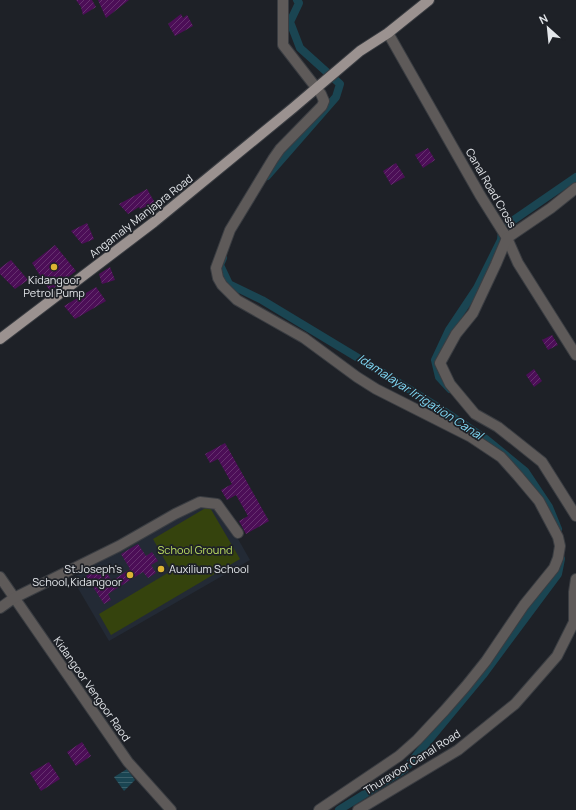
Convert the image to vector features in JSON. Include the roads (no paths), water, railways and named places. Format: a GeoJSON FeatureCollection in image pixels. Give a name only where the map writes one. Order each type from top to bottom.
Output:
{"type":"FeatureCollection","features":[{"type":"Feature","properties":{"kind":"main road","name":"Angamaly Manjapra Road"},"geometry":{"type":"LineString","coordinates":[[0,339],[154,222],[360,51],[388,33],[429,0]]}},
{"type":"Feature","properties":{"kind":"street"},"geometry":{"type":"LineString","coordinates":[[283,0],[283,45],[318,87],[324,101],[322,106],[284,145],[273,159],[230,230],[216,268],[218,278],[222,286],[237,300],[304,338],[364,381],[395,399],[471,437],[500,457],[522,480],[539,501],[558,537],[560,546],[558,558],[554,568],[524,605],[486,661],[445,710],[417,740],[399,756],[319,810]]}},
{"type":"Feature","properties":{"kind":"street","name":"Canal Road Cross"},"geometry":{"type":"LineString","coordinates":[[388,33],[480,195],[507,238],[518,263],[576,355]]}},
{"type":"Feature","properties":{"kind":"street"},"geometry":{"type":"LineString","coordinates":[[576,188],[507,238],[473,313],[456,334],[440,362],[450,384],[475,414],[498,427],[542,462],[576,516]]}},
{"type":"Feature","properties":{"kind":"street"},"geometry":{"type":"LineString","coordinates":[[0,608],[14,598],[119,546],[175,514],[200,502],[217,504],[238,533]]}},
{"type":"Feature","properties":{"kind":"street","name":"Kidangoor Vengoor Raod"},"geometry":{"type":"LineString","coordinates":[[0,577],[128,762],[171,810]]}},
{"type":"Feature","properties":{"kind":"street","name":"Thuravoor Canal Road"},"geometry":{"type":"LineString","coordinates":[[358,810],[458,750],[515,704],[557,656],[574,622],[574,592],[576,579]]}},
{"type":"Feature","properties":{"kind":"water"},"geometry":{"type":"Polygon","coordinates":[[[127,769],[135,780],[124,791],[114,777],[127,769]]]}},
{"type":"Feature","properties":{"kind":"waterway","name":"Idamalayar Irrigation Canal"},"geometry":{"type":"LineString","coordinates":[[267,176],[336,97],[340,84],[300,48],[290,22],[299,3],[297,0]]}},
{"type":"Feature","properties":{"kind":"waterway"},"geometry":{"type":"LineString","coordinates":[[450,389],[439,377],[435,360],[449,330],[477,288],[501,240],[502,228],[576,177]]}},
{"type":"Feature","properties":{"kind":"waterway","name":"Idamalayar Irrigation Canal"},"geometry":{"type":"LineString","coordinates":[[223,258],[220,265],[229,284],[262,300],[383,373],[486,439],[525,471],[549,507],[558,529]]}},
{"type":"Feature","properties":{"kind":"waterway","name":"Idamalayar Irrigation Canal"},"geometry":{"type":"LineString","coordinates":[[339,810],[405,769],[483,675],[558,574],[561,559]]}},
{"type":"Feature","properties":{"kind":"place","name":"Kidangoor Petrol Pump"},"geometry":{"type":"Point","coordinates":[54,267]}},
{"type":"Feature","properties":{"kind":"place","name":"Auxilium School"},"geometry":{"type":"Point","coordinates":[161,569]}},
{"type":"Feature","properties":{"kind":"place","name":"St.Joseph's School,Kidangoor"},"geometry":{"type":"Point","coordinates":[130,575]}},
{"type":"Feature","properties":{"kind":"park label","name":"School Ground"},"geometry":{"type":"Point","coordinates":[195,550]}}]}
